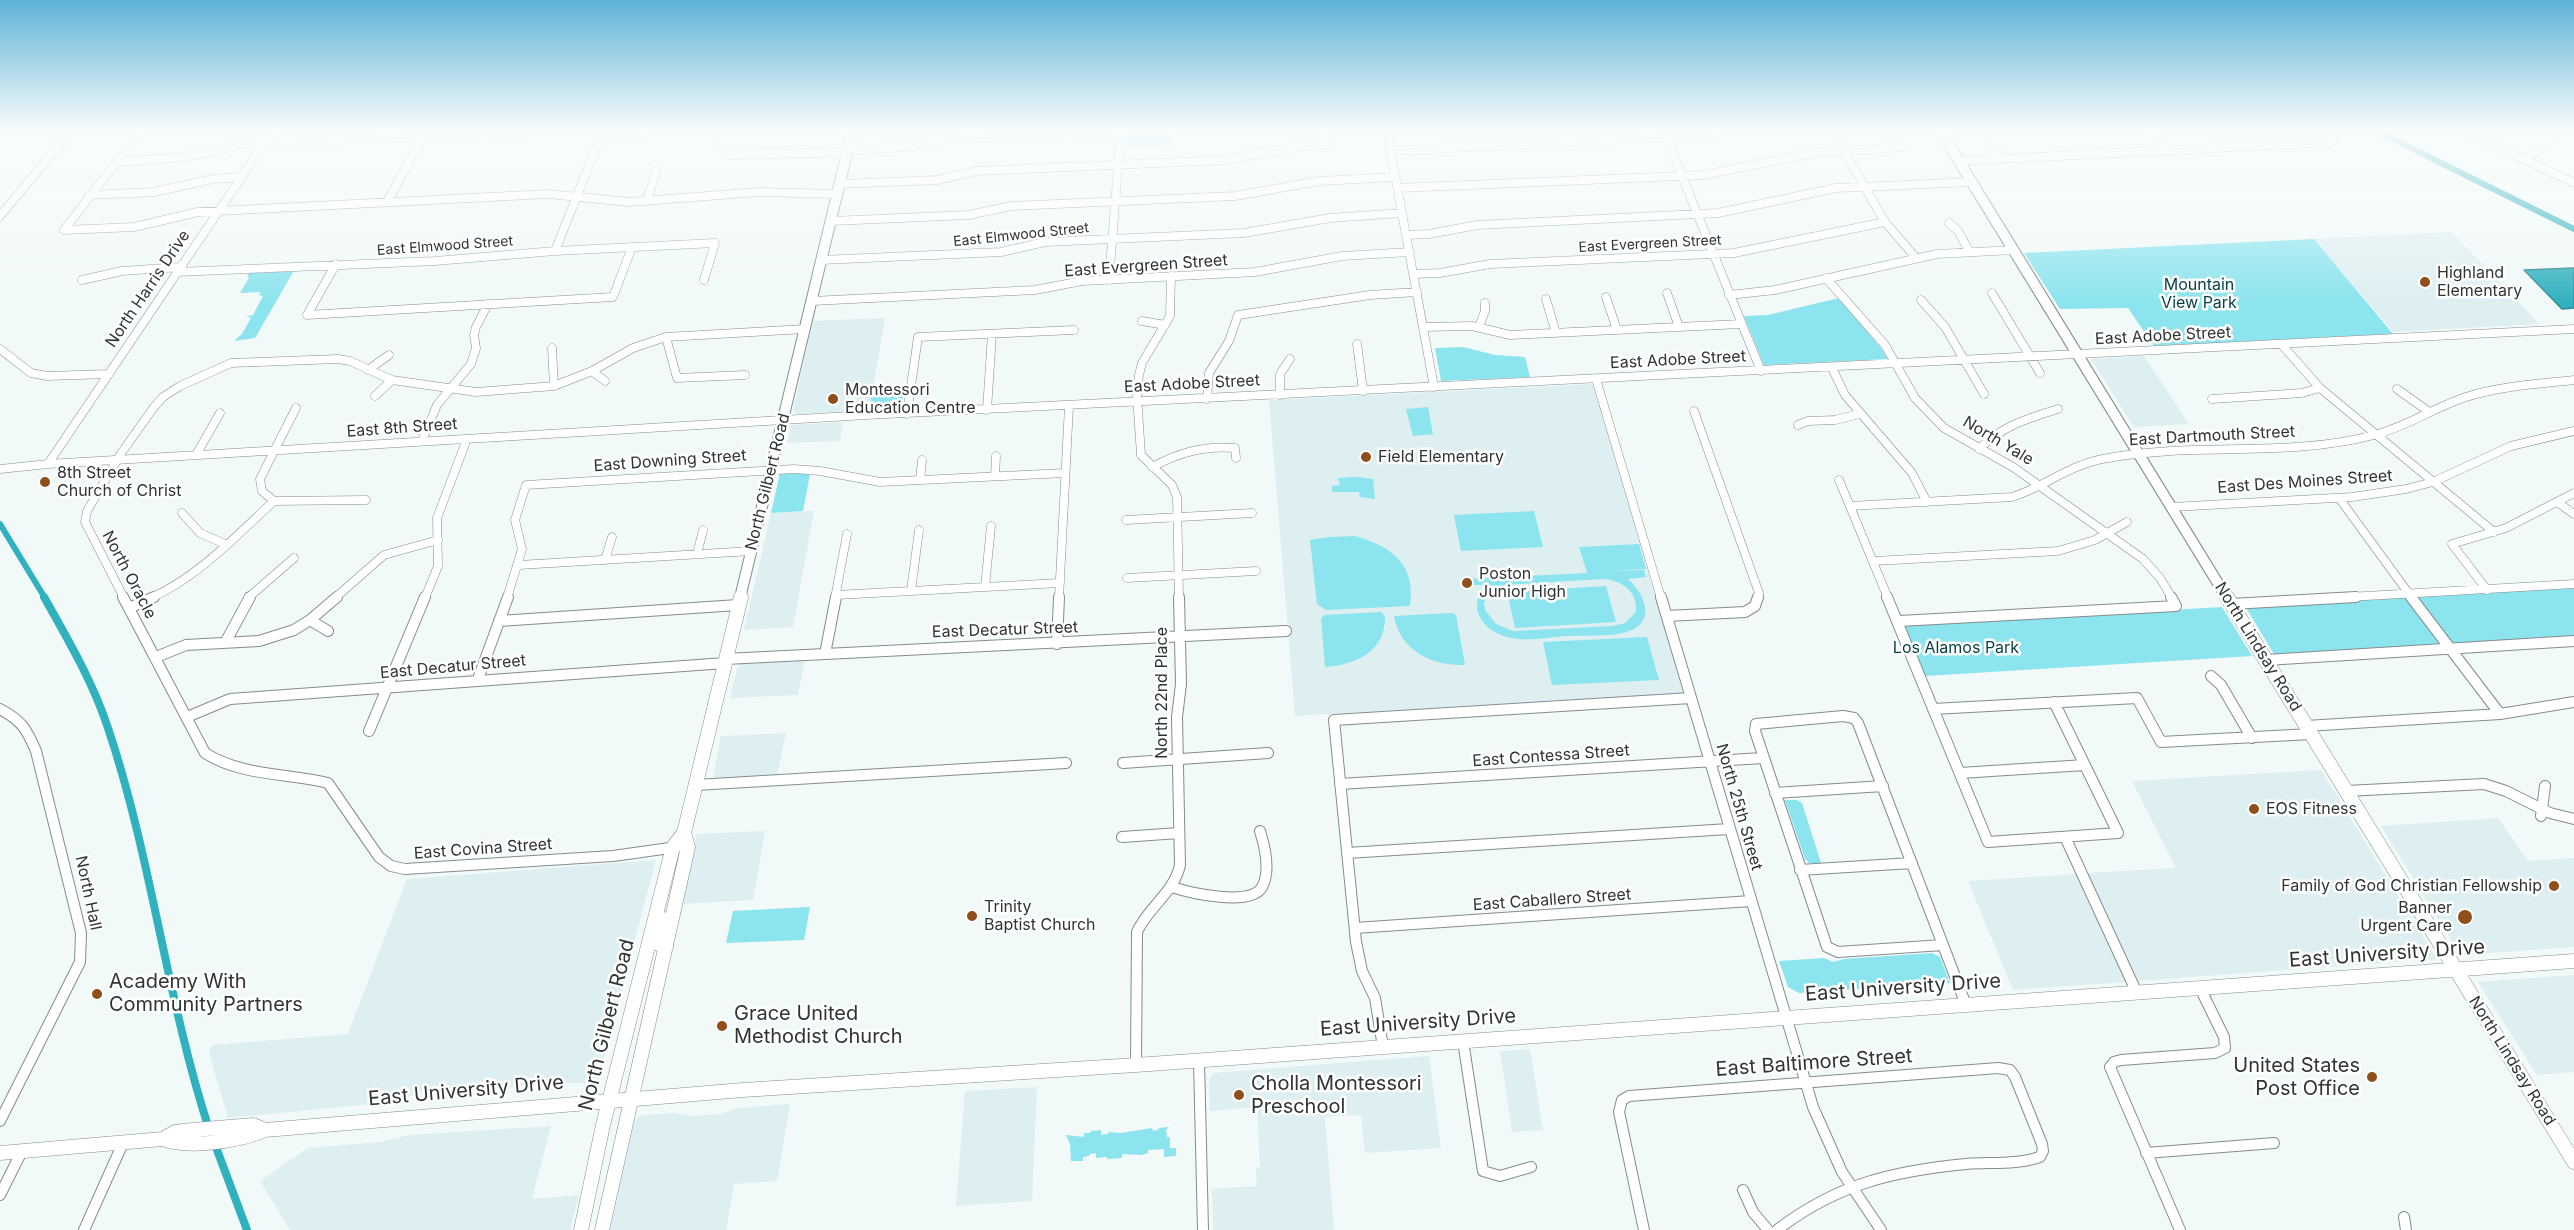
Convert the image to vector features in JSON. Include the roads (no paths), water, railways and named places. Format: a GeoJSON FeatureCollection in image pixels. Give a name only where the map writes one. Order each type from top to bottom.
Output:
{"type":"FeatureCollection","features":[{"type":"Feature","properties":{"kind":"main road","name":"North Gilbert Road"},"geometry":{"type":"LineString","coordinates":[[602,1230],[666,947],[696,785],[838,189]]}},
{"type":"Feature","properties":{"kind":"main road","name":"North Lindsay Road"},"geometry":{"type":"LineString","coordinates":[[1977,189],[2574,1162]]}},
{"type":"Feature","properties":{"kind":"main road","name":"North Gilbert Road"},"geometry":{"type":"LineString","coordinates":[[580,1230],[673,847],[686,840]]}},
{"type":"Feature","properties":{"kind":"main road"},"geometry":{"type":"LineString","coordinates":[[658,904],[663,911],[659,944],[666,947]]}},
{"type":"Feature","properties":{"kind":"main road"},"geometry":{"type":"LineString","coordinates":[[647,949],[655,954],[651,985],[655,995]]}},
{"type":"Feature","properties":{"kind":"main road","name":"East University Drive"},"geometry":{"type":"LineString","coordinates":[[0,1153],[163,1139],[176,1144],[196,1136],[227,1133],[247,1138],[265,1130],[610,1100],[1136,1065],[2574,962]]}},
{"type":"Feature","properties":{"kind":"street"},"geometry":{"type":"LineString","coordinates":[[0,216],[22,189]]}},
{"type":"Feature","properties":{"kind":"street"},"geometry":{"type":"LineString","coordinates":[[94,189],[64,230],[134,227],[185,214],[218,211],[387,202],[548,194],[579,195],[617,201],[647,201],[827,189]]}},
{"type":"Feature","properties":{"kind":"street"},"geometry":{"type":"LineString","coordinates":[[90,195],[166,189]]}},
{"type":"Feature","properties":{"kind":"street","name":"North Harris Drive"},"geometry":{"type":"LineString","coordinates":[[48,464],[232,189]]}},
{"type":"Feature","properties":{"kind":"street"},"geometry":{"type":"LineString","coordinates":[[387,202],[394,189]]}},
{"type":"Feature","properties":{"kind":"street"},"geometry":{"type":"LineString","coordinates":[[555,251],[581,189]]}},
{"type":"Feature","properties":{"kind":"street"},"geometry":{"type":"LineString","coordinates":[[647,201],[650,189]]}},
{"type":"Feature","properties":{"kind":"street"},"geometry":{"type":"LineString","coordinates":[[1109,280],[1116,189]]}},
{"type":"Feature","properties":{"kind":"street"},"geometry":{"type":"LineString","coordinates":[[831,221],[969,215],[1011,206],[1234,196],[1271,189]]}},
{"type":"Feature","properties":{"kind":"street"},"geometry":{"type":"LineString","coordinates":[[1398,189],[1434,387]]}},
{"type":"Feature","properties":{"kind":"street"},"geometry":{"type":"LineString","coordinates":[[1687,189],[1761,371]]}},
{"type":"Feature","properties":{"kind":"street"},"geometry":{"type":"LineString","coordinates":[[1407,235],[1429,234],[1477,225],[1718,213],[1826,189]]}},
{"type":"Feature","properties":{"kind":"street"},"geometry":{"type":"LineString","coordinates":[[1868,189],[1885,222],[1916,258]]}},
{"type":"Feature","properties":{"kind":"street","name":"East Elmwood Street"},"geometry":{"type":"LineString","coordinates":[[821,260],[1001,252],[1045,242],[1244,232],[1330,218],[1402,213]]}},
{"type":"Feature","properties":{"kind":"street","name":"East Evergreen Street"},"geometry":{"type":"LineString","coordinates":[[1414,274],[1440,273],[1490,264],[1734,253],[1885,222]]}},
{"type":"Feature","properties":{"kind":"street"},"geometry":{"type":"LineString","coordinates":[[1949,223],[1958,231],[1970,251]]}},
{"type":"Feature","properties":{"kind":"street","name":"East Elmwood Street"},"geometry":{"type":"LineString","coordinates":[[82,279],[122,271],[454,260],[555,251],[715,243],[704,280]]}},
{"type":"Feature","properties":{"kind":"street"},"geometry":{"type":"LineString","coordinates":[[336,264],[308,315],[613,297],[632,247]]}},
{"type":"Feature","properties":{"kind":"street"},"geometry":{"type":"LineString","coordinates":[[1729,295],[1756,294],[1947,252],[2014,250]]}},
{"type":"Feature","properties":{"kind":"street","name":"East Evergreen Street"},"geometry":{"type":"LineString","coordinates":[[812,301],[1035,290],[1082,281],[1255,272],[1342,256],[1410,252]]}},
{"type":"Feature","properties":{"kind":"street"},"geometry":{"type":"LineString","coordinates":[[1171,276],[1172,303],[1165,325],[1142,363],[1137,384],[1139,450],[1145,465],[1183,452],[1212,447],[1235,448],[1236,458]]}},
{"type":"Feature","properties":{"kind":"street","name":"North Yale"},"geometry":{"type":"LineString","coordinates":[[1826,278],[1880,339],[1897,364],[1915,398],[1944,428],[2013,467],[2143,559],[2160,578],[2176,606],[1899,621]]}},
{"type":"Feature","properties":{"kind":"street"},"geometry":{"type":"LineString","coordinates":[[1207,399],[1209,373],[1229,341],[1238,315],[1296,308],[1362,296],[1417,292]]}},
{"type":"Feature","properties":{"kind":"street"},"geometry":{"type":"LineString","coordinates":[[1667,293],[1679,327]]}},
{"type":"Feature","properties":{"kind":"street"},"geometry":{"type":"LineString","coordinates":[[1992,293],[2040,373]]}},
{"type":"Feature","properties":{"kind":"street"},"geometry":{"type":"LineString","coordinates":[[1606,297],[1617,330]]}},
{"type":"Feature","properties":{"kind":"street"},"geometry":{"type":"LineString","coordinates":[[1546,299],[1556,333]]}},
{"type":"Feature","properties":{"kind":"street"},"geometry":{"type":"LineString","coordinates":[[1921,300],[1946,327],[1984,394]]}},
{"type":"Feature","properties":{"kind":"street"},"geometry":{"type":"LineString","coordinates":[[1479,327],[1485,311],[1485,303]]}},
{"type":"Feature","properties":{"kind":"street"},"geometry":{"type":"LineString","coordinates":[[422,441],[437,405],[471,364],[476,348],[474,335],[476,327],[488,304]]}},
{"type":"Feature","properties":{"kind":"street"},"geometry":{"type":"LineString","coordinates":[[1142,321],[1165,325]]}},
{"type":"Feature","properties":{"kind":"street"},"geometry":{"type":"LineString","coordinates":[[1423,327],[1463,325],[1510,335],[1741,324]]}},
{"type":"Feature","properties":{"kind":"street","name":"North Oracle"},"geometry":{"type":"LineString","coordinates":[[215,761],[205,753],[85,522],[87,511],[118,459],[163,397],[231,363],[324,358],[350,361],[392,380],[450,390],[476,392],[554,386],[592,371],[630,345],[666,337],[805,329]]}},
{"type":"Feature","properties":{"kind":"street","name":"East Adobe Street"},"geometry":{"type":"LineString","coordinates":[[783,420],[2079,356],[2574,329]]}},
{"type":"Feature","properties":{"kind":"street"},"geometry":{"type":"LineString","coordinates":[[907,414],[918,337],[1074,330]]}},
{"type":"Feature","properties":{"kind":"street"},"geometry":{"type":"LineString","coordinates":[[987,410],[992,334]]}},
{"type":"Feature","properties":{"kind":"street"},"geometry":{"type":"LineString","coordinates":[[666,337],[677,378],[745,375]]}},
{"type":"Feature","properties":{"kind":"street"},"geometry":{"type":"LineString","coordinates":[[1357,344],[1363,391]]}},
{"type":"Feature","properties":{"kind":"street"},"geometry":{"type":"LineString","coordinates":[[2282,345],[2320,388],[2494,532]]}},
{"type":"Feature","properties":{"kind":"street"},"geometry":{"type":"LineString","coordinates":[[552,348],[554,386]]}},
{"type":"Feature","properties":{"kind":"street"},"geometry":{"type":"LineString","coordinates":[[0,349],[32,373],[64,376],[109,374]]}},
{"type":"Feature","properties":{"kind":"street"},"geometry":{"type":"LineString","coordinates":[[368,370],[389,355]]}},
{"type":"Feature","properties":{"kind":"street"},"geometry":{"type":"LineString","coordinates":[[1280,395],[1280,374],[1290,359]]}},
{"type":"Feature","properties":{"kind":"street"},"geometry":{"type":"LineString","coordinates":[[1832,368],[1845,395],[1912,473],[1927,502]]}},
{"type":"Feature","properties":{"kind":"street"},"geometry":{"type":"LineString","coordinates":[[592,371],[604,381]]}},
{"type":"Feature","properties":{"kind":"street","name":"North 25th Street"},"geometry":{"type":"LineString","coordinates":[[1596,379],[1805,1082],[1823,1134],[1850,1186],[1881,1230]]}},
{"type":"Feature","properties":{"kind":"street"},"geometry":{"type":"LineString","coordinates":[[375,396],[392,380]]}},
{"type":"Feature","properties":{"kind":"street","name":"East Dartmouth Street"},"geometry":{"type":"LineString","coordinates":[[1850,506],[2012,497],[2032,492],[2067,470],[2097,459],[2323,445],[2376,435],[2428,411],[2484,392],[2574,380]]}},
{"type":"Feature","properties":{"kind":"street"},"geometry":{"type":"LineString","coordinates":[[2211,399],[2289,394],[2320,388]]}},
{"type":"Feature","properties":{"kind":"street"},"geometry":{"type":"LineString","coordinates":[[2397,389],[2428,411]]}},
{"type":"Feature","properties":{"kind":"street"},"geometry":{"type":"LineString","coordinates":[[1057,644],[1069,406]]}},
{"type":"Feature","properties":{"kind":"street"},"geometry":{"type":"LineString","coordinates":[[296,408],[260,479],[262,491],[274,501],[366,500]]}},
{"type":"Feature","properties":{"kind":"street"},"geometry":{"type":"LineString","coordinates":[[1979,449],[1994,435],[2016,422],[2058,409]]}},
{"type":"Feature","properties":{"kind":"street"},"geometry":{"type":"LineString","coordinates":[[1667,616],[1745,612],[1755,606],[1759,593],[1694,411]]}},
{"type":"Feature","properties":{"kind":"street"},"geometry":{"type":"LineString","coordinates":[[196,455],[220,413]]}},
{"type":"Feature","properties":{"kind":"street"},"geometry":{"type":"LineString","coordinates":[[1798,425],[1808,421],[1836,420],[1859,414]]}},
{"type":"Feature","properties":{"kind":"street","name":"East 8th Street"},"geometry":{"type":"LineString","coordinates":[[0,467],[783,420]]}},
{"type":"Feature","properties":{"kind":"street","name":"East Des Moines Street"},"geometry":{"type":"LineString","coordinates":[[2172,507],[2339,498],[2406,489],[2433,482],[2528,440],[2574,431]]}},
{"type":"Feature","properties":{"kind":"street"},"geometry":{"type":"LineString","coordinates":[[369,731],[438,566],[437,518],[467,439]]}},
{"type":"Feature","properties":{"kind":"street"},"geometry":{"type":"LineString","coordinates":[[995,477],[996,456]]}},
{"type":"Feature","properties":{"kind":"street"},"geometry":{"type":"LineString","coordinates":[[920,480],[922,460]]}},
{"type":"Feature","properties":{"kind":"street","name":"North 22nd Place"},"geometry":{"type":"LineString","coordinates":[[1136,1065],[1136,922],[1172,887],[1179,871],[1178,517],[1175,490],[1145,465]]}},
{"type":"Feature","properties":{"kind":"street","name":"East Downing Street"},"geometry":{"type":"LineString","coordinates":[[519,565],[522,549],[515,520],[526,485],[771,469],[814,470],[880,482],[1065,473]]}},
{"type":"Feature","properties":{"kind":"street"},"geometry":{"type":"LineString","coordinates":[[1839,480],[1899,621],[1988,842],[2118,833],[2054,702]]}},
{"type":"Feature","properties":{"kind":"street"},"geometry":{"type":"LineString","coordinates":[[2487,590],[2452,544],[2494,532],[2574,493]]}},
{"type":"Feature","properties":{"kind":"street"},"geometry":{"type":"LineString","coordinates":[[2339,498],[2500,714]]}},
{"type":"Feature","properties":{"kind":"street"},"geometry":{"type":"LineString","coordinates":[[129,608],[175,587],[194,574],[274,501]]}},
{"type":"Feature","properties":{"kind":"street"},"geometry":{"type":"LineString","coordinates":[[2557,502],[2574,514]]}},
{"type":"Feature","properties":{"kind":"street"},"geometry":{"type":"LineString","coordinates":[[182,513],[192,529],[199,535],[225,544]]}},
{"type":"Feature","properties":{"kind":"street"},"geometry":{"type":"LineString","coordinates":[[1126,520],[1252,513]]}},
{"type":"Feature","properties":{"kind":"street"},"geometry":{"type":"LineString","coordinates":[[1874,561],[2058,551],[2095,540],[2127,522]]}},
{"type":"Feature","properties":{"kind":"street"},"geometry":{"type":"LineString","coordinates":[[985,587],[991,526]]}},
{"type":"Feature","properties":{"kind":"street"},"geometry":{"type":"LineString","coordinates":[[697,554],[703,530]]}},
{"type":"Feature","properties":{"kind":"street"},"geometry":{"type":"LineString","coordinates":[[911,591],[920,530]]}},
{"type":"Feature","properties":{"kind":"street"},"geometry":{"type":"LineString","coordinates":[[825,654],[848,534]]}},
{"type":"Feature","properties":{"kind":"street"},"geometry":{"type":"LineString","coordinates":[[605,560],[612,537]]}},
{"type":"Feature","properties":{"kind":"street"},"geometry":{"type":"LineString","coordinates":[[156,657],[174,648],[259,641],[278,637],[310,620],[384,555],[438,540]]}},
{"type":"Feature","properties":{"kind":"street"},"geometry":{"type":"LineString","coordinates":[[478,680],[519,565],[751,551]]}},
{"type":"Feature","properties":{"kind":"street"},"geometry":{"type":"LineString","coordinates":[[225,643],[246,600],[294,558]]}},
{"type":"Feature","properties":{"kind":"street"},"geometry":{"type":"LineString","coordinates":[[1127,578],[1256,572]]}},
{"type":"Feature","properties":{"kind":"street"},"geometry":{"type":"LineString","coordinates":[[836,595],[1060,583]]}},
{"type":"Feature","properties":{"kind":"street"},"geometry":{"type":"LineString","coordinates":[[2231,604],[2574,584]]}},
{"type":"Feature","properties":{"kind":"street"},"geometry":{"type":"LineString","coordinates":[[499,621],[738,605]]}},
{"type":"Feature","properties":{"kind":"street"},"geometry":{"type":"LineString","coordinates":[[310,620],[328,632]]}},
{"type":"Feature","properties":{"kind":"street","name":"East Decatur Street"},"geometry":{"type":"LineString","coordinates":[[187,717],[230,699],[825,654],[1286,631]]}},
{"type":"Feature","properties":{"kind":"street"},"geometry":{"type":"LineString","coordinates":[[2266,660],[2574,641]]}},
{"type":"Feature","properties":{"kind":"street"},"geometry":{"type":"LineString","coordinates":[[2211,676],[2221,685],[2252,738]]}},
{"type":"Feature","properties":{"kind":"street"},"geometry":{"type":"LineString","coordinates":[[1383,1047],[1375,998],[1359,960],[1334,720],[1691,698]]}},
{"type":"Feature","properties":{"kind":"street"},"geometry":{"type":"LineString","coordinates":[[1933,709],[2137,698],[2161,742],[2252,738],[2309,730],[2500,714],[2574,702]]}},
{"type":"Feature","properties":{"kind":"street","name":"North Hall"},"geometry":{"type":"LineString","coordinates":[[0,709],[18,719],[25,727],[36,751],[66,865],[81,933],[81,946],[76,971],[0,1120]]}},
{"type":"Feature","properties":{"kind":"street"},"geometry":{"type":"LineString","coordinates":[[1944,945],[1842,952],[1830,950],[1822,940],[1763,758],[1755,731],[1756,724],[1832,717],[1854,718],[1860,726],[1884,786],[1944,945],[1966,1005]]}},
{"type":"Feature","properties":{"kind":"street"},"geometry":{"type":"LineString","coordinates":[[1123,763],[1268,753]]}},
{"type":"Feature","properties":{"kind":"street","name":"East Contessa Street"},"geometry":{"type":"LineString","coordinates":[[1340,784],[1763,758]]}},
{"type":"Feature","properties":{"kind":"street","name":"East Covina Street"},"geometry":{"type":"LineString","coordinates":[[215,761],[328,783],[379,857],[391,866],[405,869],[617,855],[673,847]]}},
{"type":"Feature","properties":{"kind":"street"},"geometry":{"type":"LineString","coordinates":[[696,785],[1066,763]]}},
{"type":"Feature","properties":{"kind":"street"},"geometry":{"type":"LineString","coordinates":[[1960,773],[2085,765]]}},
{"type":"Feature","properties":{"kind":"street"},"geometry":{"type":"LineString","coordinates":[[2346,791],[2484,784],[2506,791],[2541,813],[2574,819]]}},
{"type":"Feature","properties":{"kind":"street"},"geometry":{"type":"LineString","coordinates":[[1775,793],[1884,786]]}},
{"type":"Feature","properties":{"kind":"street"},"geometry":{"type":"LineString","coordinates":[[2541,813],[2545,786]]}},
{"type":"Feature","properties":{"kind":"street"},"geometry":{"type":"LineString","coordinates":[[1347,853],[1729,829]]}},
{"type":"Feature","properties":{"kind":"street"},"geometry":{"type":"LineString","coordinates":[[1172,887],[1189,894],[1206,897],[1258,892],[1265,880],[1260,831]]}},
{"type":"Feature","properties":{"kind":"street"},"geometry":{"type":"LineString","coordinates":[[1122,837],[1179,833]]}},
{"type":"Feature","properties":{"kind":"street"},"geometry":{"type":"LineString","coordinates":[[2065,837],[2137,993]]}},
{"type":"Feature","properties":{"kind":"street"},"geometry":{"type":"LineString","coordinates":[[1800,870],[1912,862]]}},
{"type":"Feature","properties":{"kind":"street","name":"East Caballero Street"},"geometry":{"type":"LineString","coordinates":[[1355,928],[1751,901]]}},
{"type":"Feature","properties":{"kind":"street"},"geometry":{"type":"LineString","coordinates":[[2180,1230],[2112,1075],[2111,1064],[2121,1060],[2215,1053],[2225,1048],[2224,1036],[2200,988]]}},
{"type":"Feature","properties":{"kind":"street"},"geometry":{"type":"LineString","coordinates":[[1463,1041],[1483,1171],[1488,1175],[1514,1175],[1531,1167]]}},
{"type":"Feature","properties":{"kind":"street"},"geometry":{"type":"LineString","coordinates":[[1199,1060],[1203,1230]]}},
{"type":"Feature","properties":{"kind":"street","name":"East Baltimore Street"},"geometry":{"type":"LineString","coordinates":[[1644,1230],[1619,1112],[1622,1100],[1632,1095],[1998,1068],[2010,1070],[2017,1081],[2042,1143],[2042,1154],[2033,1159],[1899,1171],[1850,1186]]}},
{"type":"Feature","properties":{"kind":"street"},"geometry":{"type":"LineString","coordinates":[[84,1230],[123,1143]]}},
{"type":"Feature","properties":{"kind":"street"},"geometry":{"type":"LineString","coordinates":[[2146,1153],[2274,1143]]}},
{"type":"Feature","properties":{"kind":"street"},"geometry":{"type":"LineString","coordinates":[[0,1196],[21,1151]]}},
{"type":"Feature","properties":{"kind":"street"},"geometry":{"type":"LineString","coordinates":[[1777,1230],[1817,1202],[1850,1186]]}},
{"type":"Feature","properties":{"kind":"street"},"geometry":{"type":"LineString","coordinates":[[1743,1190],[1753,1212],[1768,1230]]}},
{"type":"Feature","properties":{"kind":"street"},"geometry":{"type":"LineString","coordinates":[[2404,1217],[2406,1230]]}},
{"type":"Feature","properties":{"kind":"waterway"},"geometry":{"type":"LineString","coordinates":[[2494,189],[2574,229]]}},
{"type":"Feature","properties":{"kind":"waterway"},"geometry":{"type":"LineString","coordinates":[[0,524],[45,598]]}},
{"type":"Feature","properties":{"kind":"waterway"},"geometry":{"type":"LineString","coordinates":[[44,597],[87,677],[108,728],[136,827],[181,1029],[209,1129]]}},
{"type":"Feature","properties":{"kind":"waterway"},"geometry":{"type":"LineString","coordinates":[[214,1142],[247,1230]]}},
{"type":"Feature","properties":{"kind":"place","name":"Highland Elementary"},"geometry":{"type":"Point","coordinates":[2425,282]}},
{"type":"Feature","properties":{"kind":"place","name":"Montessori Education Centre"},"geometry":{"type":"Point","coordinates":[833,399]}},
{"type":"Feature","properties":{"kind":"place","name":"Field Elementary"},"geometry":{"type":"Point","coordinates":[1366,457]}},
{"type":"Feature","properties":{"kind":"place","name":"8th Street Church of Christ"},"geometry":{"type":"Point","coordinates":[45,482]}},
{"type":"Feature","properties":{"kind":"place","name":"Poston Junior High"},"geometry":{"type":"Point","coordinates":[1467,583]}},
{"type":"Feature","properties":{"kind":"place","name":"EOS Fitness"},"geometry":{"type":"Point","coordinates":[2254,809]}},
{"type":"Feature","properties":{"kind":"place","name":"Family of God Christian Fellowship"},"geometry":{"type":"Point","coordinates":[2554,886]}},
{"type":"Feature","properties":{"kind":"place","name":"Trinity Baptist Church"},"geometry":{"type":"Point","coordinates":[972,916]}},
{"type":"Feature","properties":{"kind":"place","name":"Banner Urgent Care"},"geometry":{"type":"Point","coordinates":[2465,917]}},
{"type":"Feature","properties":{"kind":"place","name":"Academy With Community Partners"},"geometry":{"type":"Point","coordinates":[97,994]}},
{"type":"Feature","properties":{"kind":"place","name":"Grace United Methodist Church"},"geometry":{"type":"Point","coordinates":[722,1026]}},
{"type":"Feature","properties":{"kind":"place","name":"United States Post Office"},"geometry":{"type":"Point","coordinates":[2372,1077]}},
{"type":"Feature","properties":{"kind":"place","name":"Cholla Montessori Preschool"},"geometry":{"type":"Point","coordinates":[1239,1095]}},
{"type":"Feature","properties":{"kind":"park label","name":"Mountain View Park"},"geometry":{"type":"Point","coordinates":[2199,294]}},
{"type":"Feature","properties":{"kind":"park label","name":"Los Alamos Park"},"geometry":{"type":"Point","coordinates":[1956,648]}}]}
